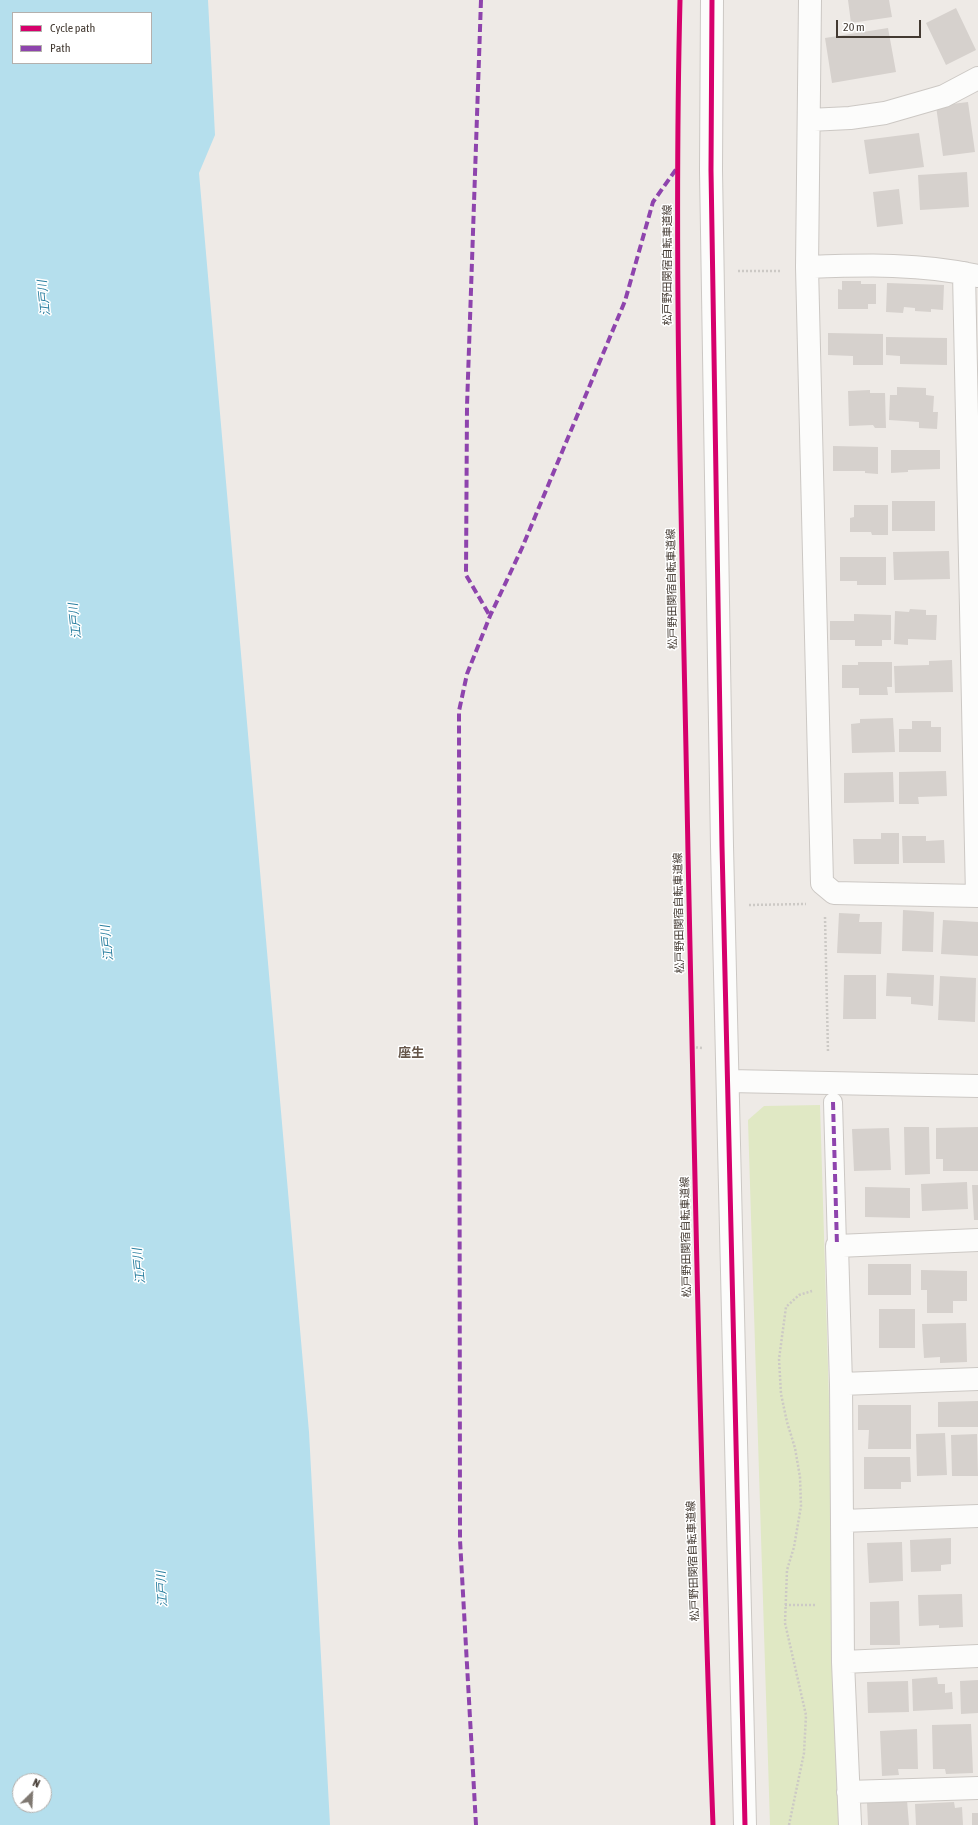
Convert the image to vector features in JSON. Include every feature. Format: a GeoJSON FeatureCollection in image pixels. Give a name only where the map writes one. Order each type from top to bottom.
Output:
{"type":"FeatureCollection","features":[{"type":"Feature","properties":{"kind":"street"},"geometry":{"type":"LineString","coordinates":[[712,0],[711,170],[724,905],[745,1825]]}},
{"type":"Feature","properties":{"kind":"street"},"geometry":{"type":"LineString","coordinates":[[807,269],[874,265],[915,266],[971,274],[977,896],[834,893],[826,896],[822,884],[807,269],[810,0]]}},
{"type":"Feature","properties":{"kind":"street"},"geometry":{"type":"LineString","coordinates":[[809,120],[850,118],[885,113],[944,96],[978,78]]}},
{"type":"Feature","properties":{"kind":"street"},"geometry":{"type":"LineString","coordinates":[[729,1081],[978,1086]]}},
{"type":"Feature","properties":{"kind":"street"},"geometry":{"type":"LineString","coordinates":[[833,1102],[841,1384],[843,1662],[850,1825]]}},
{"type":"Feature","properties":{"kind":"street"},"geometry":{"type":"LineString","coordinates":[[837,1246],[978,1240]]}},
{"type":"Feature","properties":{"kind":"street"},"geometry":{"type":"LineString","coordinates":[[841,1384],[978,1379]]}},
{"type":"Feature","properties":{"kind":"street"},"geometry":{"type":"LineString","coordinates":[[842,1521],[978,1516]]}},
{"type":"Feature","properties":{"kind":"street"},"geometry":{"type":"LineString","coordinates":[[843,1662],[978,1656]]}},
{"type":"Feature","properties":{"kind":"street"},"geometry":{"type":"LineString","coordinates":[[848,1792],[978,1788]]}},
{"type":"Feature","properties":{"kind":"path"},"geometry":{"type":"LineString","coordinates":[[713,270],[807,269]]}},
{"type":"Feature","properties":{"kind":"path"},"geometry":{"type":"LineString","coordinates":[[724,905],[826,896],[828,1052]]}},
{"type":"Feature","properties":{"kind":"path"},"geometry":{"type":"LineString","coordinates":[[692,1039],[692,1054]]}},
{"type":"Feature","properties":{"kind":"path"},"geometry":{"type":"LineString","coordinates":[[789,1825],[804,1753],[806,1715],[799,1678],[789,1643],[785,1622],[787,1570],[794,1547],[801,1506],[800,1477],[795,1448],[787,1422],[781,1394],[779,1360],[786,1307],[799,1295],[816,1290],[838,1290]]}},
{"type":"Feature","properties":{"kind":"path"},"geometry":{"type":"LineString","coordinates":[[785,1605],[843,1604]]}},
{"type":"Feature","properties":{"kind":"green space"},"geometry":{"type":"Polygon","coordinates":[[[820,1105],[842,1825],[770,1825],[748,1120],[764,1106],[820,1105]]]}},
{"type":"Feature","properties":{"kind":"water","name":"江戸川"},"geometry":{"type":"Polygon","coordinates":[[[0,0],[208,0],[215,135],[199,173],[309,1432],[330,1825],[0,1825],[0,0]]]}},
{"type":"Feature","properties":{"kind":"building"},"geometry":{"type":"Polygon","coordinates":[[[848,0],[889,0],[892,17],[851,23],[848,0]]]}},
{"type":"Feature","properties":{"kind":"building"},"geometry":{"type":"Polygon","coordinates":[[[956,8],[976,50],[946,65],[926,23],[956,8]]]}},
{"type":"Feature","properties":{"kind":"building"},"geometry":{"type":"Polygon","coordinates":[[[888,28],[896,72],[832,83],[825,38],[888,28]]]}},
{"type":"Feature","properties":{"kind":"building"},"geometry":{"type":"Polygon","coordinates":[[[968,102],[975,152],[943,156],[936,106],[968,102]]]}},
{"type":"Feature","properties":{"kind":"building"},"geometry":{"type":"Polygon","coordinates":[[[919,133],[924,167],[869,174],[864,140],[919,133]]]}},
{"type":"Feature","properties":{"kind":"building"},"geometry":{"type":"Polygon","coordinates":[[[967,172],[969,207],[920,210],[918,175],[967,172]]]}},
{"type":"Feature","properties":{"kind":"building"},"geometry":{"type":"Polygon","coordinates":[[[899,189],[903,224],[877,227],[873,192],[899,189]]]}},
{"type":"Feature","properties":{"kind":"building"},"geometry":{"type":"Polygon","coordinates":[[[842,281],[861,281],[861,284],[876,284],[876,304],[868,304],[868,309],[838,309],[838,289],[842,290],[842,281]]]}},
{"type":"Feature","properties":{"kind":"building"},"geometry":{"type":"Polygon","coordinates":[[[887,283],[944,285],[943,310],[931,309],[931,312],[915,311],[915,308],[904,307],[903,313],[886,312],[887,283]]]}},
{"type":"Feature","properties":{"kind":"building"},"geometry":{"type":"Polygon","coordinates":[[[828,333],[883,334],[883,365],[853,365],[853,356],[828,355],[828,333]]]}},
{"type":"Feature","properties":{"kind":"building"},"geometry":{"type":"Polygon","coordinates":[[[886,337],[947,338],[947,365],[900,364],[900,356],[886,355],[886,337]]]}},
{"type":"Feature","properties":{"kind":"building"},"geometry":{"type":"Polygon","coordinates":[[[897,387],[926,388],[926,395],[934,396],[933,412],[938,412],[937,429],[919,428],[919,422],[889,420],[890,395],[897,395],[897,387]]]}},
{"type":"Feature","properties":{"kind":"building"},"geometry":{"type":"Polygon","coordinates":[[[870,390],[870,393],[885,393],[886,428],[875,428],[873,425],[849,426],[848,391],[870,390]]]}},
{"type":"Feature","properties":{"kind":"building"},"geometry":{"type":"Polygon","coordinates":[[[833,446],[878,447],[878,474],[865,473],[865,471],[833,471],[833,446]]]}},
{"type":"Feature","properties":{"kind":"building"},"geometry":{"type":"Polygon","coordinates":[[[891,450],[940,450],[940,469],[908,470],[908,472],[891,473],[891,450]]]}},
{"type":"Feature","properties":{"kind":"building"},"geometry":{"type":"Polygon","coordinates":[[[892,501],[935,501],[935,531],[892,531],[892,501]]]}},
{"type":"Feature","properties":{"kind":"building"},"geometry":{"type":"Polygon","coordinates":[[[854,505],[888,505],[888,535],[872,535],[871,532],[850,532],[850,518],[854,517],[854,505]]]}},
{"type":"Feature","properties":{"kind":"building"},"geometry":{"type":"Polygon","coordinates":[[[949,551],[950,579],[894,580],[893,552],[949,551]]]}},
{"type":"Feature","properties":{"kind":"building"},"geometry":{"type":"Polygon","coordinates":[[[840,557],[886,557],[886,585],[857,585],[857,581],[840,581],[840,557]]]}},
{"type":"Feature","properties":{"kind":"building"},"geometry":{"type":"Polygon","coordinates":[[[910,609],[926,610],[926,615],[937,615],[936,640],[908,639],[908,645],[894,644],[895,611],[909,612],[910,609]]]}},
{"type":"Feature","properties":{"kind":"building"},"geometry":{"type":"Polygon","coordinates":[[[854,614],[891,615],[891,640],[882,640],[882,646],[855,646],[855,640],[830,640],[830,621],[854,621],[854,614]]]}},
{"type":"Feature","properties":{"kind":"building"},"geometry":{"type":"Polygon","coordinates":[[[952,660],[953,692],[895,693],[894,666],[929,665],[929,661],[952,660]]]}},
{"type":"Feature","properties":{"kind":"building"},"geometry":{"type":"Polygon","coordinates":[[[858,662],[892,662],[892,687],[887,687],[888,695],[859,695],[859,688],[842,688],[842,665],[858,665],[858,662]]]}},
{"type":"Feature","properties":{"kind":"building"},"geometry":{"type":"Polygon","coordinates":[[[893,718],[895,752],[852,753],[851,724],[860,723],[860,719],[893,718]]]}},
{"type":"Feature","properties":{"kind":"building"},"geometry":{"type":"Polygon","coordinates":[[[912,721],[931,721],[931,727],[941,727],[941,752],[899,752],[899,729],[912,729],[912,721]]]}},
{"type":"Feature","properties":{"kind":"building"},"geometry":{"type":"Polygon","coordinates":[[[946,771],[947,796],[918,797],[919,804],[899,804],[899,772],[946,771]]]}},
{"type":"Feature","properties":{"kind":"building"},"geometry":{"type":"Polygon","coordinates":[[[893,772],[894,802],[844,803],[844,773],[893,772]]]}},
{"type":"Feature","properties":{"kind":"building"},"geometry":{"type":"Polygon","coordinates":[[[881,833],[899,833],[899,864],[854,864],[853,839],[881,839],[881,833]]]}},
{"type":"Feature","properties":{"kind":"building"},"geometry":{"type":"Polygon","coordinates":[[[902,836],[926,836],[926,841],[944,840],[945,863],[903,863],[902,836]]]}},
{"type":"Feature","properties":{"kind":"building"},"geometry":{"type":"Polygon","coordinates":[[[903,910],[934,912],[933,952],[902,951],[903,910]]]}},
{"type":"Feature","properties":{"kind":"building"},"geometry":{"type":"Polygon","coordinates":[[[839,913],[860,914],[859,922],[882,922],[881,954],[837,953],[839,913]]]}},
{"type":"Feature","properties":{"kind":"building"},"geometry":{"type":"Polygon","coordinates":[[[943,920],[978,922],[978,956],[941,954],[943,920]]]}},
{"type":"Feature","properties":{"kind":"building"},"geometry":{"type":"Polygon","coordinates":[[[887,973],[934,975],[933,1006],[911,1004],[911,997],[886,996],[887,973]]]}},
{"type":"Feature","properties":{"kind":"building"},"geometry":{"type":"Polygon","coordinates":[[[844,975],[876,975],[876,1019],[843,1019],[844,975]]]}},
{"type":"Feature","properties":{"kind":"building"},"geometry":{"type":"Polygon","coordinates":[[[940,976],[976,978],[975,1022],[938,1020],[940,976]]]}},
{"type":"Feature","properties":{"kind":"building"},"geometry":{"type":"Polygon","coordinates":[[[904,1127],[929,1127],[930,1174],[905,1175],[904,1127]]]}},
{"type":"Feature","properties":{"kind":"building"},"geometry":{"type":"Polygon","coordinates":[[[978,1127],[978,1171],[943,1171],[943,1159],[936,1159],[936,1128],[978,1127]]]}},
{"type":"Feature","properties":{"kind":"building"},"geometry":{"type":"Polygon","coordinates":[[[889,1128],[891,1170],[854,1171],[852,1129],[889,1128]]]}},
{"type":"Feature","properties":{"kind":"building"},"geometry":{"type":"Polygon","coordinates":[[[967,1182],[968,1209],[922,1211],[921,1184],[967,1182]]]}},
{"type":"Feature","properties":{"kind":"building"},"geometry":{"type":"Polygon","coordinates":[[[972,1185],[978,1185],[978,1220],[974,1220],[972,1185]]]}},
{"type":"Feature","properties":{"kind":"building"},"geometry":{"type":"Polygon","coordinates":[[[865,1187],[910,1188],[910,1218],[865,1217],[865,1187]]]}},
{"type":"Feature","properties":{"kind":"building"},"geometry":{"type":"Polygon","coordinates":[[[868,1264],[911,1264],[911,1295],[868,1295],[868,1264]]]}},
{"type":"Feature","properties":{"kind":"building"},"geometry":{"type":"Polygon","coordinates":[[[921,1270],[967,1271],[967,1301],[953,1301],[953,1313],[927,1313],[927,1290],[921,1290],[921,1270]]]}},
{"type":"Feature","properties":{"kind":"building"},"geometry":{"type":"Polygon","coordinates":[[[879,1309],[915,1309],[915,1348],[879,1348],[879,1309]]]}},
{"type":"Feature","properties":{"kind":"building"},"geometry":{"type":"Polygon","coordinates":[[[966,1323],[967,1362],[940,1363],[940,1357],[924,1358],[922,1324],[966,1323]]]}},
{"type":"Feature","properties":{"kind":"building"},"geometry":{"type":"Polygon","coordinates":[[[978,1401],[978,1427],[938,1427],[938,1402],[978,1401]]]}},
{"type":"Feature","properties":{"kind":"building"},"geometry":{"type":"Polygon","coordinates":[[[858,1405],[911,1405],[911,1449],[868,1449],[869,1430],[858,1430],[858,1405]]]}},
{"type":"Feature","properties":{"kind":"building"},"geometry":{"type":"Polygon","coordinates":[[[945,1433],[947,1475],[917,1476],[916,1434],[945,1433]]]}},
{"type":"Feature","properties":{"kind":"building"},"geometry":{"type":"Polygon","coordinates":[[[977,1434],[978,1476],[952,1476],[951,1435],[977,1434]]]}},
{"type":"Feature","properties":{"kind":"building"},"geometry":{"type":"Polygon","coordinates":[[[864,1457],[910,1457],[911,1482],[901,1482],[901,1489],[864,1489],[864,1457]]]}},
{"type":"Feature","properties":{"kind":"building"},"geometry":{"type":"Polygon","coordinates":[[[951,1538],[951,1564],[941,1565],[941,1571],[911,1572],[910,1540],[951,1538]]]}},
{"type":"Feature","properties":{"kind":"building"},"geometry":{"type":"Polygon","coordinates":[[[902,1542],[903,1581],[869,1583],[867,1543],[902,1542]]]}},
{"type":"Feature","properties":{"kind":"building"},"geometry":{"type":"Polygon","coordinates":[[[962,1594],[963,1627],[939,1628],[939,1625],[919,1626],[918,1595],[962,1594]]]}},
{"type":"Feature","properties":{"kind":"building"},"geometry":{"type":"Polygon","coordinates":[[[899,1601],[900,1645],[870,1645],[870,1602],[899,1601]]]}},
{"type":"Feature","properties":{"kind":"building"},"geometry":{"type":"Polygon","coordinates":[[[937,1677],[938,1684],[945,1684],[945,1693],[952,1692],[953,1709],[913,1711],[912,1679],[937,1677]]]}},
{"type":"Feature","properties":{"kind":"building"},"geometry":{"type":"Polygon","coordinates":[[[978,1680],[978,1713],[961,1714],[960,1681],[978,1680]]]}},
{"type":"Feature","properties":{"kind":"building"},"geometry":{"type":"Polygon","coordinates":[[[908,1681],[909,1712],[868,1713],[867,1682],[908,1681]]]}},
{"type":"Feature","properties":{"kind":"building"},"geometry":{"type":"Polygon","coordinates":[[[971,1724],[973,1773],[946,1774],[945,1769],[933,1769],[932,1725],[971,1724]]]}},
{"type":"Feature","properties":{"kind":"building"},"geometry":{"type":"Polygon","coordinates":[[[917,1729],[918,1769],[898,1769],[899,1775],[882,1776],[880,1731],[917,1729]]]}},
{"type":"Feature","properties":{"kind":"building"},"geometry":{"type":"Polygon","coordinates":[[[907,1800],[909,1825],[868,1825],[867,1803],[907,1800]]]}},
{"type":"Feature","properties":{"kind":"building"},"geometry":{"type":"Polygon","coordinates":[[[954,1802],[955,1808],[962,1807],[963,1825],[916,1825],[915,1804],[954,1802]]]}},
{"type":"Feature","properties":{"kind":"building"},"geometry":{"type":"Polygon","coordinates":[[[972,1813],[978,1813],[978,1825],[972,1825],[972,1813]]]}},
{"type":"Feature","properties":{"kind":"marked path"},"geometry":{"type":"LineString","coordinates":[[481,0],[467,406],[466,575],[490,616]]}},
{"type":"Feature","properties":{"kind":"marked path"},"geometry":{"type":"LineString","coordinates":[[476,1825],[460,1540],[459,711],[467,674],[490,616],[522,548],[625,301],[653,202],[677,168]]}},
{"type":"Feature","properties":{"kind":"marked path"},"geometry":{"type":"LineString","coordinates":[[833,1102],[837,1246]]}},
{"type":"Feature","properties":{"kind":"cycle path","name":"松戸野田関宿自転車道線"},"geometry":{"type":"LineString","coordinates":[[680,0],[678,107],[678,320],[681,533],[705,1582],[713,1825]]}},
{"type":"Feature","properties":{"kind":"cycle path"},"geometry":{"type":"LineString","coordinates":[[712,0],[711,170],[722,846],[745,1825]]}},
{"type":"Feature","properties":{"kind":"district","name":"座生"},"geometry":{"type":"Point","coordinates":[411,1053]}}]}
